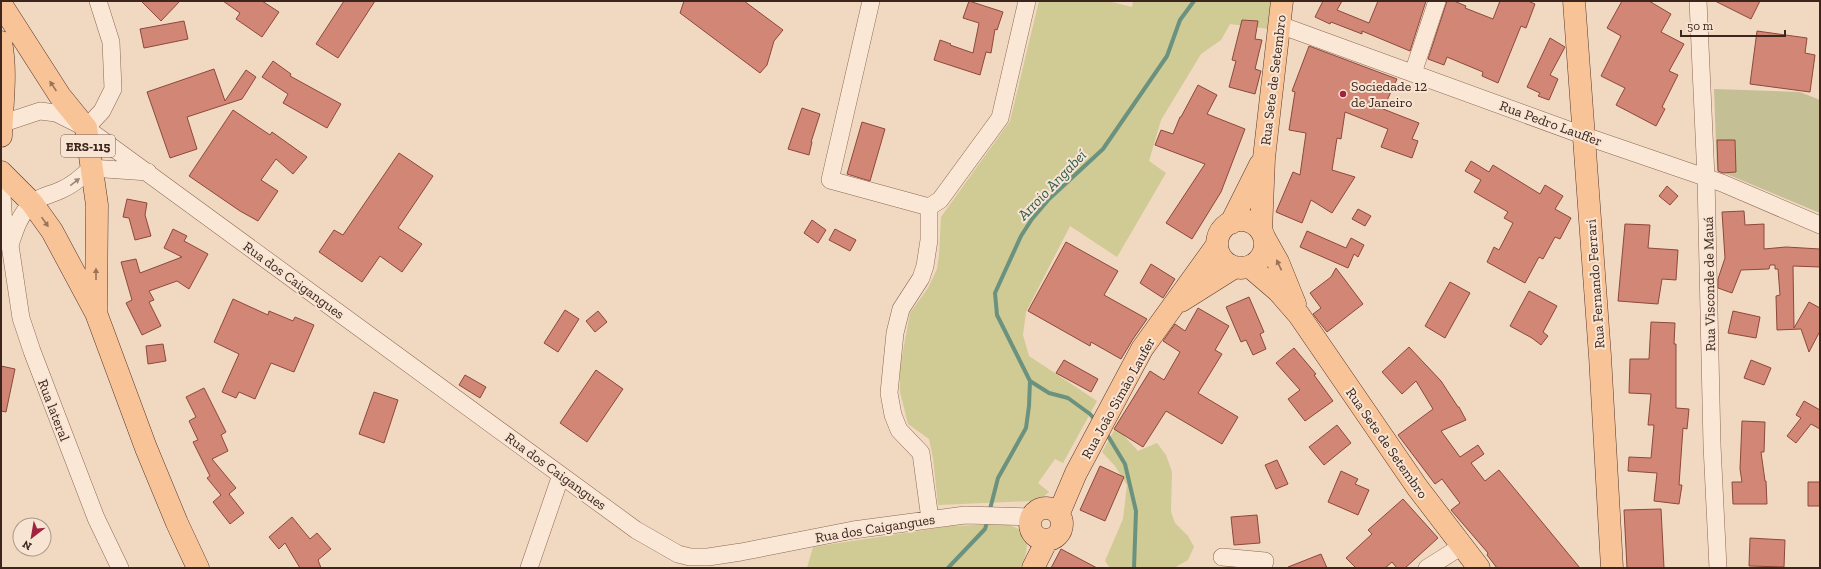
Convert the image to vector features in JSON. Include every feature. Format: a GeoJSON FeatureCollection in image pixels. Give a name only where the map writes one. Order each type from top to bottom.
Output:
{"type":"FeatureCollection","features":[{"type":"Feature","properties":{"kind":"main road","name":"Rua Sete de Setembro"},"geometry":{"type":"LineString","coordinates":[[1282,1],[1264,158],[1263,235],[1278,262],[1299,314]]}},
{"type":"Feature","properties":{"kind":"main road","name":"Rua Fernando Ferrari"},"geometry":{"type":"LineString","coordinates":[[1574,1],[1585,136],[1612,568]]}},
{"type":"Feature","properties":{"kind":"main road","name":"ERS-115"},"geometry":{"type":"LineString","coordinates":[[1,4],[60,96],[86,128],[97,205],[96,313]]}},
{"type":"Feature","properties":{"kind":"main road"},"geometry":{"type":"LineString","coordinates":[[1,136],[4,86],[2,53]]}},
{"type":"Feature","properties":{"kind":"main road","name":"Rua Sete de Setembro"},"geometry":{"type":"LineString","coordinates":[[1231,223],[1264,158]]}},
{"type":"Feature","properties":{"kind":"main road","name":"ERS-115"},"geometry":{"type":"LineString","coordinates":[[1,172],[32,203],[52,231],[96,313],[146,448],[177,523],[198,568]]}},
{"type":"Feature","properties":{"kind":"main road"},"geometry":{"type":"LineString","coordinates":[[1239,220],[1247,221],[1255,225],[1263,235],[1265,248],[1257,263],[1242,267],[1228,264],[1222,259],[1217,245],[1221,232],[1231,223],[1239,220]]}},
{"type":"Feature","properties":{"kind":"main road","name":"Rua João Simão Laufer"},"geometry":{"type":"LineString","coordinates":[[1046,512],[1076,473],[1142,349],[1217,245]]}},
{"type":"Feature","properties":{"kind":"main road","name":"Rua Sete de Setembro"},"geometry":{"type":"LineString","coordinates":[[1242,267],[1278,291],[1299,314],[1417,488],[1479,568]]}},
{"type":"Feature","properties":{"kind":"main road","name":"Rua João Simão Laufer"},"geometry":{"type":"LineString","coordinates":[[1175,304],[1242,267]]}},
{"type":"Feature","properties":{"kind":"main road"},"geometry":{"type":"LineString","coordinates":[[1033,568],[1047,540],[1040,539],[1035,535],[1031,530],[1030,523],[1046,512]]}},
{"type":"Feature","properties":{"kind":"street"},"geometry":{"type":"LineString","coordinates":[[86,128],[102,111],[113,89],[111,42],[98,1]]}},
{"type":"Feature","properties":{"kind":"street"},"geometry":{"type":"LineString","coordinates":[[871,1],[830,180],[929,207],[940,200],[1000,118],[1027,1]]}},
{"type":"Feature","properties":{"kind":"street"},"geometry":{"type":"LineString","coordinates":[[1412,73],[1437,1]]}},
{"type":"Feature","properties":{"kind":"street","name":"Rua Visconde de Mauá"},"geometry":{"type":"LineString","coordinates":[[1698,1],[1706,178],[1712,446],[1718,568]]}},
{"type":"Feature","properties":{"kind":"street","name":"Rua Pedro Lauffer"},"geometry":{"type":"LineString","coordinates":[[1280,25],[1585,136],[1706,178],[1820,225]]}},
{"type":"Feature","properties":{"kind":"street","name":"Rua dos Caigangues"},"geometry":{"type":"LineString","coordinates":[[1,124],[40,111],[56,113],[86,128],[636,530],[678,554],[690,557],[708,557],[853,530],[930,519],[965,515],[1009,515],[1046,512]]}},
{"type":"Feature","properties":{"kind":"street"},"geometry":{"type":"LineString","coordinates":[[32,203],[46,195],[59,192],[70,186],[91,168],[148,172]]}},
{"type":"Feature","properties":{"kind":"street","name":"Rua lateral"},"geometry":{"type":"LineString","coordinates":[[1,178],[4,226],[10,245],[21,318],[32,351],[96,518],[120,568]]}},
{"type":"Feature","properties":{"kind":"street","name":"Rua lateral"},"geometry":{"type":"LineString","coordinates":[[10,245],[17,224],[32,203]]}},
{"type":"Feature","properties":{"kind":"street"},"geometry":{"type":"LineString","coordinates":[[929,207],[929,240],[925,266],[921,278],[901,309],[895,333],[889,393],[893,415],[899,430],[921,453],[930,519]]}},
{"type":"Feature","properties":{"kind":"street"},"geometry":{"type":"LineString","coordinates":[[529,568],[561,475]]}},
{"type":"Feature","properties":{"kind":"street"},"geometry":{"type":"LineString","coordinates":[[1427,568],[1462,546]]}},
{"type":"Feature","properties":{"kind":"street"},"geometry":{"type":"LineString","coordinates":[[1222,557],[1265,561],[1263,568]]}},
{"type":"Feature","properties":{"kind":"shaded area"},"geometry":{"type":"Polygon","coordinates":[[[1039,1],[1108,1],[1132,7],[1133,1],[1271,1],[1269,29],[1230,24],[1221,40],[1201,54],[1161,120],[1149,161],[1166,173],[1117,257],[1070,226],[1026,312],[1023,335],[1029,356],[1097,401],[1063,463],[1055,459],[1038,483],[1049,492],[1041,499],[1031,501],[938,505],[933,458],[929,439],[908,424],[900,392],[900,368],[910,313],[928,288],[937,269],[941,217],[1010,121],[1039,1]]]}},
{"type":"Feature","properties":{"kind":"shaded area"},"geometry":{"type":"Polygon","coordinates":[[[1714,89],[1800,92],[1820,100],[1820,213],[1717,170],[1714,89]]]}},
{"type":"Feature","properties":{"kind":"shaded area"},"geometry":{"type":"Polygon","coordinates":[[[1116,427],[1138,451],[1157,443],[1166,455],[1172,472],[1171,512],[1175,523],[1188,536],[1194,547],[1188,560],[1174,568],[1110,568],[1105,561],[1123,519],[1127,485],[1115,466],[1102,452],[1116,427]]]}},
{"type":"Feature","properties":{"kind":"shaded area"},"geometry":{"type":"Polygon","coordinates":[[[1003,524],[1012,526],[1024,534],[1027,546],[1024,560],[1020,568],[807,568],[813,547],[951,526],[1003,524]]]}},
{"type":"Feature","properties":{"kind":"building"},"geometry":{"type":"Polygon","coordinates":[[[141,1],[180,1],[161,21],[141,1]]]}},
{"type":"Feature","properties":{"kind":"building"},"geometry":{"type":"Polygon","coordinates":[[[223,1],[262,1],[279,12],[262,37],[236,19],[240,13],[223,1]]]}},
{"type":"Feature","properties":{"kind":"building"},"geometry":{"type":"Polygon","coordinates":[[[344,1],[375,1],[338,58],[316,44],[344,1]]]}},
{"type":"Feature","properties":{"kind":"building"},"geometry":{"type":"Polygon","coordinates":[[[684,1],[744,1],[783,30],[774,41],[767,65],[760,73],[680,13],[684,1]]]}},
{"type":"Feature","properties":{"kind":"building"},"geometry":{"type":"Polygon","coordinates":[[[969,1],[1003,12],[997,30],[995,29],[991,53],[986,52],[980,75],[934,60],[940,40],[973,53],[979,23],[963,18],[969,1]]]}},
{"type":"Feature","properties":{"kind":"building"},"geometry":{"type":"Polygon","coordinates":[[[1323,1],[1342,1],[1337,10],[1369,23],[1378,1],[1426,1],[1410,51],[1362,31],[1362,34],[1331,22],[1330,24],[1315,17],[1323,1]]]}},
{"type":"Feature","properties":{"kind":"building"},"geometry":{"type":"Polygon","coordinates":[[[1447,1],[1454,1],[1466,6],[1465,8],[1493,19],[1500,1],[1528,1],[1535,4],[1526,28],[1521,26],[1498,83],[1482,76],[1483,72],[1447,57],[1444,65],[1428,59],[1447,1]]]}},
{"type":"Feature","properties":{"kind":"building"},"geometry":{"type":"Polygon","coordinates":[[[1622,1],[1649,1],[1671,14],[1661,32],[1684,44],[1669,71],[1678,75],[1662,107],[1665,109],[1656,126],[1616,105],[1625,88],[1601,76],[1621,36],[1607,28],[1622,1]]]}},
{"type":"Feature","properties":{"kind":"building"},"geometry":{"type":"Polygon","coordinates":[[[1715,1],[1760,1],[1751,19],[1715,1]]]}},
{"type":"Feature","properties":{"kind":"building"},"geometry":{"type":"Polygon","coordinates":[[[1242,20],[1258,21],[1255,39],[1262,40],[1255,69],[1261,71],[1255,94],[1229,87],[1236,61],[1232,60],[1242,20]]]}},
{"type":"Feature","properties":{"kind":"building"},"geometry":{"type":"Polygon","coordinates":[[[184,21],[188,39],[144,48],[140,29],[184,21]]]}},
{"type":"Feature","properties":{"kind":"building"},"geometry":{"type":"Polygon","coordinates":[[[1757,31],[1807,38],[1805,53],[1815,55],[1810,92],[1750,84],[1757,31]]]}},
{"type":"Feature","properties":{"kind":"building"},"geometry":{"type":"Polygon","coordinates":[[[1550,38],[1565,47],[1550,75],[1558,79],[1549,100],[1538,96],[1540,93],[1527,87],[1550,38]]]}},
{"type":"Feature","properties":{"kind":"building"},"geometry":{"type":"Polygon","coordinates":[[[1309,46],[1397,79],[1383,109],[1419,123],[1412,139],[1418,141],[1412,158],[1381,147],[1388,129],[1345,112],[1341,139],[1337,138],[1332,170],[1355,177],[1332,213],[1311,200],[1302,223],[1276,212],[1293,172],[1300,175],[1306,133],[1289,130],[1295,92],[1292,91],[1309,46]]]}},
{"type":"Feature","properties":{"kind":"building"},"geometry":{"type":"Polygon","coordinates":[[[273,61],[291,74],[290,76],[341,104],[327,128],[283,103],[288,94],[262,77],[273,61]]]}},
{"type":"Feature","properties":{"kind":"building"},"geometry":{"type":"Polygon","coordinates":[[[214,69],[225,101],[246,70],[256,77],[242,99],[187,117],[197,149],[170,158],[147,92],[214,69]]]}},
{"type":"Feature","properties":{"kind":"building"},"geometry":{"type":"Polygon","coordinates":[[[1198,85],[1217,95],[1207,114],[1245,129],[1221,192],[1192,239],[1166,223],[1205,164],[1155,145],[1161,130],[1173,134],[1180,117],[1198,85]]]}},
{"type":"Feature","properties":{"kind":"building"},"geometry":{"type":"Polygon","coordinates":[[[802,108],[820,114],[811,142],[809,155],[788,149],[802,108]]]}},
{"type":"Feature","properties":{"kind":"building"},"geometry":{"type":"Polygon","coordinates":[[[233,110],[270,135],[272,132],[307,157],[293,174],[276,159],[261,180],[278,191],[258,221],[240,211],[189,176],[233,110]]]}},
{"type":"Feature","properties":{"kind":"building"},"geometry":{"type":"Polygon","coordinates":[[[862,122],[885,129],[870,181],[847,174],[862,122]]]}},
{"type":"Feature","properties":{"kind":"building"},"geometry":{"type":"Polygon","coordinates":[[[1717,140],[1735,140],[1736,172],[1723,173],[1718,171],[1717,140]]]}},
{"type":"Feature","properties":{"kind":"building"},"geometry":{"type":"Polygon","coordinates":[[[399,153],[433,176],[398,228],[422,244],[402,272],[380,256],[362,282],[319,252],[334,230],[343,235],[399,153]]]}},
{"type":"Feature","properties":{"kind":"building"},"geometry":{"type":"Polygon","coordinates":[[[1471,161],[1489,172],[1493,165],[1540,194],[1545,185],[1563,196],[1555,209],[1571,218],[1560,239],[1555,237],[1543,259],[1539,257],[1525,283],[1487,262],[1494,247],[1499,250],[1513,223],[1504,218],[1508,212],[1474,192],[1481,180],[1465,171],[1471,161]]]}},
{"type":"Feature","properties":{"kind":"building"},"geometry":{"type":"Polygon","coordinates":[[[1667,186],[1678,196],[1670,205],[1659,196],[1667,186]]]}},
{"type":"Feature","properties":{"kind":"building"},"geometry":{"type":"Polygon","coordinates":[[[127,199],[147,203],[145,215],[151,236],[135,240],[129,218],[123,217],[127,199]]]}},
{"type":"Feature","properties":{"kind":"building"},"geometry":{"type":"Polygon","coordinates":[[[1358,209],[1371,216],[1365,226],[1352,219],[1358,209]]]}},
{"type":"Feature","properties":{"kind":"building"},"geometry":{"type":"Polygon","coordinates":[[[1744,211],[1745,225],[1764,224],[1764,249],[1786,247],[1820,249],[1820,267],[1793,266],[1794,328],[1809,302],[1820,308],[1820,331],[1809,352],[1801,329],[1777,330],[1776,296],[1780,295],[1778,269],[1775,269],[1775,265],[1770,265],[1769,269],[1741,270],[1732,293],[1718,288],[1718,279],[1725,258],[1722,212],[1744,211]]]}},
{"type":"Feature","properties":{"kind":"building"},"geometry":{"type":"Polygon","coordinates":[[[812,220],[826,230],[818,243],[804,233],[812,220]]]}},
{"type":"Feature","properties":{"kind":"building"},"geometry":{"type":"Polygon","coordinates":[[[1625,224],[1650,225],[1648,248],[1678,250],[1676,280],[1662,279],[1658,304],[1618,301],[1625,224]]]}},
{"type":"Feature","properties":{"kind":"building"},"geometry":{"type":"Polygon","coordinates":[[[173,229],[187,236],[184,241],[208,254],[189,289],[177,281],[149,291],[154,300],[149,302],[161,326],[142,335],[126,303],[132,300],[121,262],[136,259],[140,273],[182,257],[164,248],[173,229]]]}},
{"type":"Feature","properties":{"kind":"building"},"geometry":{"type":"Polygon","coordinates":[[[835,229],[856,240],[850,251],[829,240],[835,229]]]}},
{"type":"Feature","properties":{"kind":"building"},"geometry":{"type":"Polygon","coordinates":[[[1307,231],[1346,248],[1351,238],[1364,245],[1358,257],[1354,254],[1348,268],[1300,247],[1307,231]]]}},
{"type":"Feature","properties":{"kind":"building"},"geometry":{"type":"Polygon","coordinates":[[[1066,242],[1118,271],[1104,295],[1147,319],[1121,359],[1091,342],[1090,346],[1028,311],[1066,242]]]}},
{"type":"Feature","properties":{"kind":"building"},"geometry":{"type":"Polygon","coordinates":[[[1151,264],[1175,279],[1163,298],[1140,283],[1151,264]]]}},
{"type":"Feature","properties":{"kind":"building"},"geometry":{"type":"Polygon","coordinates":[[[1336,268],[1363,304],[1327,332],[1313,314],[1321,308],[1310,293],[1331,277],[1336,268]]]}},
{"type":"Feature","properties":{"kind":"building"},"geometry":{"type":"Polygon","coordinates":[[[1450,282],[1470,293],[1445,338],[1425,326],[1450,282]]]}},
{"type":"Feature","properties":{"kind":"building"},"geometry":{"type":"Polygon","coordinates":[[[1529,291],[1557,306],[1543,332],[1548,336],[1541,345],[1532,338],[1510,326],[1529,291]]]}},
{"type":"Feature","properties":{"kind":"building"},"geometry":{"type":"Polygon","coordinates":[[[1249,297],[1264,332],[1260,334],[1266,349],[1253,355],[1246,340],[1241,342],[1226,307],[1249,297]]]}},
{"type":"Feature","properties":{"kind":"building"},"geometry":{"type":"Polygon","coordinates":[[[233,299],[268,315],[269,311],[293,321],[295,317],[314,325],[294,372],[271,363],[255,399],[239,392],[236,398],[222,392],[239,354],[214,342],[233,299]]]}},
{"type":"Feature","properties":{"kind":"building"},"geometry":{"type":"Polygon","coordinates":[[[1198,308],[1229,326],[1215,350],[1222,354],[1198,393],[1238,417],[1222,444],[1166,411],[1143,447],[1114,429],[1150,371],[1164,380],[1180,352],[1163,341],[1175,324],[1185,331],[1198,308]]]}},
{"type":"Feature","properties":{"kind":"building"},"geometry":{"type":"Polygon","coordinates":[[[565,310],[579,319],[558,352],[544,343],[565,310]]]}},
{"type":"Feature","properties":{"kind":"building"},"geometry":{"type":"Polygon","coordinates":[[[598,311],[607,322],[595,332],[586,321],[598,311]]]}},
{"type":"Feature","properties":{"kind":"building"},"geometry":{"type":"Polygon","coordinates":[[[1733,311],[1760,317],[1756,338],[1728,333],[1733,311]]]}},
{"type":"Feature","properties":{"kind":"building"},"geometry":{"type":"Polygon","coordinates":[[[1651,322],[1675,323],[1674,344],[1676,344],[1676,408],[1689,409],[1687,429],[1683,428],[1679,485],[1682,485],[1679,504],[1654,501],[1657,473],[1628,471],[1629,457],[1651,458],[1654,425],[1648,425],[1651,394],[1629,393],[1630,359],[1649,359],[1651,322]]]}},
{"type":"Feature","properties":{"kind":"building"},"geometry":{"type":"Polygon","coordinates":[[[163,344],[166,361],[148,364],[146,346],[163,344]]]}},
{"type":"Feature","properties":{"kind":"building"},"geometry":{"type":"Polygon","coordinates":[[[1409,347],[1441,381],[1466,420],[1441,431],[1460,457],[1478,445],[1484,454],[1471,463],[1485,481],[1499,470],[1580,568],[1497,568],[1487,555],[1488,553],[1451,510],[1460,503],[1442,479],[1435,484],[1398,435],[1433,409],[1416,381],[1402,394],[1382,372],[1409,347]]]}},
{"type":"Feature","properties":{"kind":"building"},"geometry":{"type":"Polygon","coordinates":[[[1294,348],[1316,374],[1314,375],[1333,401],[1305,421],[1288,399],[1300,390],[1276,363],[1294,348]]]}},
{"type":"Feature","properties":{"kind":"building"},"geometry":{"type":"Polygon","coordinates":[[[1064,360],[1098,379],[1091,392],[1056,373],[1064,360]]]}},
{"type":"Feature","properties":{"kind":"building"},"geometry":{"type":"Polygon","coordinates":[[[1751,360],[1771,368],[1764,385],[1744,378],[1751,360]]]}},
{"type":"Feature","properties":{"kind":"building"},"geometry":{"type":"Polygon","coordinates":[[[1,366],[15,369],[6,412],[1,411],[1,366]]]}},
{"type":"Feature","properties":{"kind":"building"},"geometry":{"type":"Polygon","coordinates":[[[596,370],[623,389],[587,442],[560,423],[596,370]]]}},
{"type":"Feature","properties":{"kind":"building"},"geometry":{"type":"Polygon","coordinates":[[[465,375],[486,387],[480,398],[459,385],[465,375]]]}},
{"type":"Feature","properties":{"kind":"building"},"geometry":{"type":"Polygon","coordinates":[[[204,388],[226,432],[221,435],[228,451],[212,459],[236,488],[229,494],[244,513],[230,524],[213,502],[221,495],[207,478],[210,476],[193,442],[198,440],[189,421],[196,417],[186,397],[204,388]]]}},
{"type":"Feature","properties":{"kind":"building"},"geometry":{"type":"Polygon","coordinates":[[[374,392],[398,400],[384,443],[359,434],[374,392]]]}},
{"type":"Feature","properties":{"kind":"building"},"geometry":{"type":"Polygon","coordinates":[[[1804,401],[1820,410],[1820,429],[1811,424],[1796,443],[1787,436],[1801,418],[1796,415],[1804,401]]]}},
{"type":"Feature","properties":{"kind":"building"},"geometry":{"type":"Polygon","coordinates":[[[1742,421],[1765,422],[1764,452],[1761,452],[1766,481],[1767,504],[1733,504],[1732,482],[1742,482],[1740,469],[1742,421]]]}},
{"type":"Feature","properties":{"kind":"building"},"geometry":{"type":"Polygon","coordinates":[[[1337,425],[1351,443],[1324,465],[1309,447],[1337,425]]]}},
{"type":"Feature","properties":{"kind":"building"},"geometry":{"type":"Polygon","coordinates":[[[1277,460],[1288,484],[1276,489],[1265,465],[1277,460]]]}},
{"type":"Feature","properties":{"kind":"building"},"geometry":{"type":"Polygon","coordinates":[[[1100,466],[1124,477],[1105,521],[1080,510],[1100,466]]]}},
{"type":"Feature","properties":{"kind":"building"},"geometry":{"type":"Polygon","coordinates":[[[1341,471],[1358,479],[1355,484],[1369,490],[1358,515],[1328,502],[1341,471]]]}},
{"type":"Feature","properties":{"kind":"building"},"geometry":{"type":"Polygon","coordinates":[[[1808,482],[1820,482],[1820,506],[1808,506],[1808,482]]]}},
{"type":"Feature","properties":{"kind":"building"},"geometry":{"type":"Polygon","coordinates":[[[1403,499],[1438,538],[1405,568],[1397,568],[1392,562],[1385,568],[1356,568],[1346,558],[1372,534],[1368,530],[1403,499]]]}},
{"type":"Feature","properties":{"kind":"building"},"geometry":{"type":"Polygon","coordinates":[[[1661,509],[1664,568],[1627,568],[1624,510],[1661,509]]]}},
{"type":"Feature","properties":{"kind":"building"},"geometry":{"type":"Polygon","coordinates":[[[1257,515],[1260,543],[1234,545],[1231,517],[1257,515]]]}},
{"type":"Feature","properties":{"kind":"building"},"geometry":{"type":"Polygon","coordinates":[[[292,517],[310,539],[317,533],[331,549],[318,560],[321,568],[300,568],[285,543],[279,549],[269,537],[292,517]]]}},
{"type":"Feature","properties":{"kind":"building"},"geometry":{"type":"Polygon","coordinates":[[[1750,538],[1785,540],[1784,567],[1749,566],[1750,538]]]}},
{"type":"Feature","properties":{"kind":"building"},"geometry":{"type":"Polygon","coordinates":[[[1061,549],[1097,568],[1051,568],[1061,549]]]}},
{"type":"Feature","properties":{"kind":"building"},"geometry":{"type":"Polygon","coordinates":[[[1321,554],[1327,568],[1288,568],[1288,567],[1321,554]]]}},
{"type":"Feature","properties":{"kind":"waterway","name":"Arroio Angabeí"},"geometry":{"type":"LineString","coordinates":[[989,513],[998,478],[1026,428],[1030,381],[997,315],[995,293],[1021,236],[1032,219],[1049,199],[1103,149],[1167,56],[1180,20],[1194,1]]}},
{"type":"Feature","properties":{"kind":"waterway"},"geometry":{"type":"LineString","coordinates":[[1030,381],[1049,393],[1068,398],[1090,414],[1097,422]]}},
{"type":"Feature","properties":{"kind":"waterway"},"geometry":{"type":"LineString","coordinates":[[1105,431],[1125,464],[1136,511],[1134,568]]}},
{"type":"Feature","properties":{"kind":"waterway","name":"Arroio Angabeí"},"geometry":{"type":"LineString","coordinates":[[948,568],[985,529],[988,519]]}},
{"type":"Feature","properties":{"kind":"place","name":"Sociedade 12 de Janeiro"},"geometry":{"type":"Point","coordinates":[1343,94]}}]}
